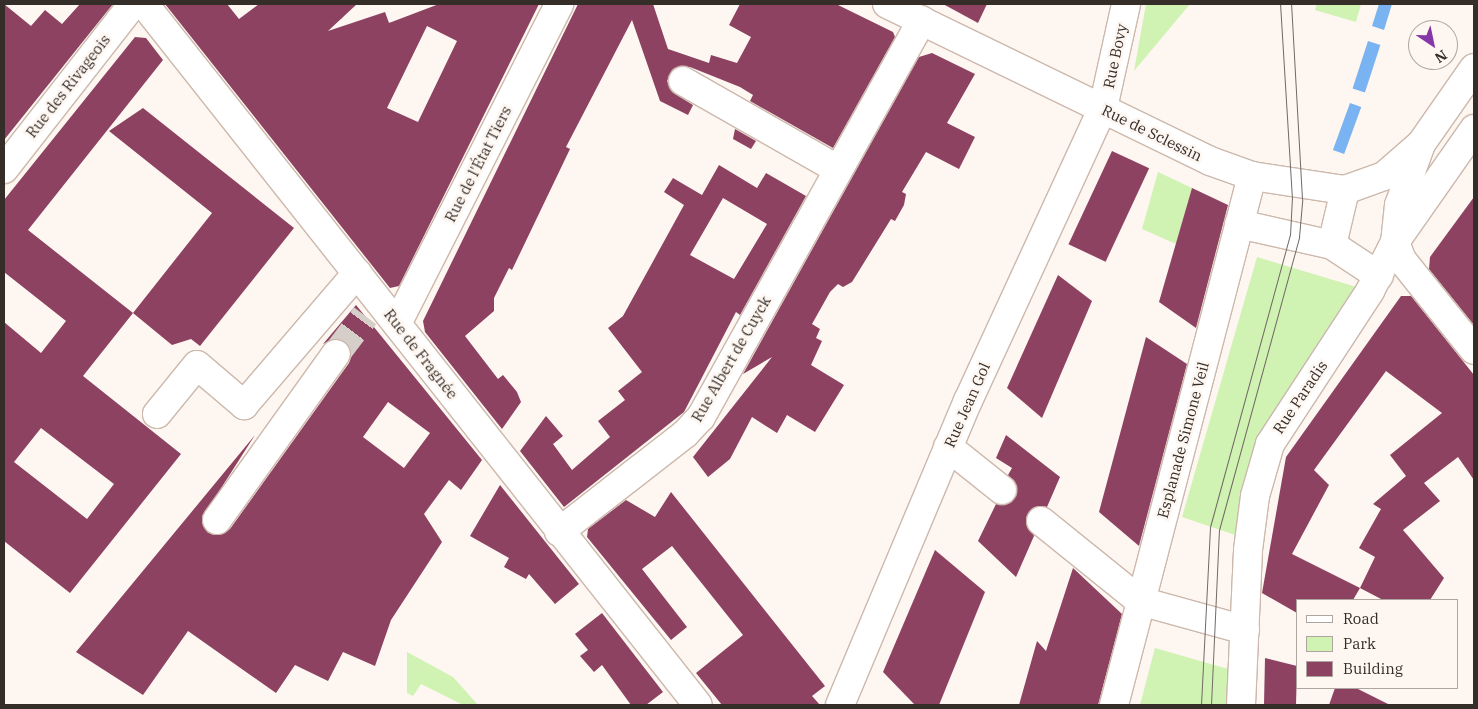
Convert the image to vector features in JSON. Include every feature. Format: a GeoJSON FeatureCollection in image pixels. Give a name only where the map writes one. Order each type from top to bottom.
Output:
{"type":"FeatureCollection","features":[{"type":"Feature","properties":{"kind":"street","name":"Rue des Rivageois"},"geometry":{"type":"LineString","coordinates":[[4,168],[133,4]]}},
{"type":"Feature","properties":{"kind":"street","name":"Rue de Fragnée"},"geometry":{"type":"LineString","coordinates":[[144,4],[357,273],[372,308],[398,324],[559,532],[698,705]]}},
{"type":"Feature","properties":{"kind":"street","name":"Rue de l'État Tiers"},"geometry":{"type":"LineString","coordinates":[[398,324],[559,4]]}},
{"type":"Feature","properties":{"kind":"street","name":"Rue de Sclessin"},"geometry":{"type":"LineString","coordinates":[[887,4],[1210,162],[1252,176],[1345,190],[1384,176],[1421,144]]}},
{"type":"Feature","properties":{"kind":"street","name":"Rue Bovy"},"geometry":{"type":"LineString","coordinates":[[1103,108],[1126,4]]}},
{"type":"Feature","properties":{"kind":"street","name":"Rue Albert de Cuyck"},"geometry":{"type":"LineString","coordinates":[[559,532],[685,434],[701,417],[837,169],[922,20]]}},
{"type":"Feature","properties":{"kind":"street"},"geometry":{"type":"LineString","coordinates":[[1474,68],[1421,144],[1398,205],[1394,242],[1402,260],[1474,350]]}},
{"type":"Feature","properties":{"kind":"street"},"geometry":{"type":"LineString","coordinates":[[683,81],[837,169]]}},
{"type":"Feature","properties":{"kind":"street","name":"Rue Jean Gol"},"geometry":{"type":"LineString","coordinates":[[840,705],[948,447],[1103,108]]}},
{"type":"Feature","properties":{"kind":"street","name":"Rue Paradis"},"geometry":{"type":"LineString","coordinates":[[1241,705],[1254,505],[1270,444],[1379,276],[1394,242],[1474,129]]}},
{"type":"Feature","properties":{"kind":"street","name":"Esplanade Simone Veil"},"geometry":{"type":"LineString","coordinates":[[1114,705],[1252,176]]}},
{"type":"Feature","properties":{"kind":"street"},"geometry":{"type":"LineString","coordinates":[[1332,245],[1345,190]]}},
{"type":"Feature","properties":{"kind":"street"},"geometry":{"type":"LineString","coordinates":[[1239,224],[1332,245],[1379,276]]}},
{"type":"Feature","properties":{"kind":"street"},"geometry":{"type":"LineString","coordinates":[[157,414],[197,365],[244,405],[357,273]]}},
{"type":"Feature","properties":{"kind":"street"},"geometry":{"type":"LineString","coordinates":[[217,520],[336,354]]}},
{"type":"Feature","properties":{"kind":"street"},"geometry":{"type":"LineString","coordinates":[[948,447],[1002,490]]}},
{"type":"Feature","properties":{"kind":"street"},"geometry":{"type":"LineString","coordinates":[[1041,521],[1140,601],[1245,630]]}},
{"type":"Feature","properties":{"kind":"green space"},"geometry":{"type":"Polygon","coordinates":[[[1146,4],[1190,4],[1134,71],[1146,4]]]}},
{"type":"Feature","properties":{"kind":"green space"},"geometry":{"type":"Polygon","coordinates":[[[1317,4],[1361,4],[1356,22],[1315,10],[1317,4]]]}},
{"type":"Feature","properties":{"kind":"green space"},"geometry":{"type":"Polygon","coordinates":[[[1158,172],[1192,188],[1176,244],[1142,229],[1158,172]]]}},
{"type":"Feature","properties":{"kind":"green space"},"geometry":{"type":"Polygon","coordinates":[[[1257,257],[1370,291],[1298,398],[1250,540],[1182,517],[1257,257]]]}},
{"type":"Feature","properties":{"kind":"green space"},"geometry":{"type":"Polygon","coordinates":[[[1155,648],[1242,673],[1241,705],[1140,705],[1155,648]]]}},
{"type":"Feature","properties":{"kind":"green space"},"geometry":{"type":"Polygon","coordinates":[[[407,652],[453,677],[478,705],[463,705],[421,684],[413,696],[407,693],[407,652]]]}},
{"type":"Feature","properties":{"kind":"water"},"geometry":{"type":"Polygon","coordinates":[[[1379,4],[1392,4],[1384,30],[1372,26],[1379,4]]]}},
{"type":"Feature","properties":{"kind":"water"},"geometry":{"type":"Polygon","coordinates":[[[1368,41],[1380,45],[1365,93],[1353,89],[1368,41]]]}},
{"type":"Feature","properties":{"kind":"water"},"geometry":{"type":"Polygon","coordinates":[[[1350,103],[1361,107],[1344,154],[1333,150],[1350,103]]]}},
{"type":"Feature","properties":{"kind":"building"},"geometry":{"type":"Polygon","coordinates":[[[4,4],[31,26],[45,10],[62,24],[80,4],[113,4],[4,140],[4,4]]]}},
{"type":"Feature","properties":{"kind":"building"},"geometry":{"type":"Polygon","coordinates":[[[165,4],[227,4],[239,19],[259,4],[357,4],[328,31],[385,12],[389,23],[439,4],[539,4],[399,286],[390,288],[165,4]],[[427,26],[387,108],[418,122],[457,41],[427,26]]]}},
{"type":"Feature","properties":{"kind":"building"},"geometry":{"type":"Polygon","coordinates":[[[578,4],[653,4],[668,49],[709,63],[711,55],[737,63],[751,37],[729,25],[740,4],[836,4],[893,32],[895,37],[833,148],[750,101],[753,95],[740,87],[690,67],[675,68],[667,81],[675,94],[693,105],[688,115],[660,101],[632,20],[566,147],[570,149],[512,270],[509,268],[494,298],[494,311],[465,336],[498,379],[503,375],[517,392],[521,402],[502,429],[425,332],[423,321],[578,4]]]}},
{"type":"Feature","properties":{"kind":"building"},"geometry":{"type":"Polygon","coordinates":[[[943,4],[987,4],[978,23],[943,4]]]}},
{"type":"Feature","properties":{"kind":"building"},"geometry":{"type":"Polygon","coordinates":[[[135,37],[146,38],[163,60],[28,230],[133,313],[83,376],[181,454],[70,593],[4,541],[4,322],[41,353],[66,321],[4,272],[4,200],[135,37]],[[41,428],[14,462],[87,519],[114,484],[41,428]]]}},
{"type":"Feature","properties":{"kind":"building"},"geometry":{"type":"Polygon","coordinates":[[[932,53],[975,74],[947,123],[975,137],[959,169],[926,152],[902,192],[906,194],[904,205],[895,221],[891,219],[852,282],[843,287],[838,284],[830,292],[812,324],[820,329],[816,338],[822,341],[811,365],[844,385],[815,432],[787,415],[777,433],[752,417],[730,459],[708,477],[693,457],[772,357],[743,374],[919,57],[932,53]]]}},
{"type":"Feature","properties":{"kind":"building"},"geometry":{"type":"Polygon","coordinates":[[[143,108],[294,228],[200,346],[191,339],[172,345],[133,313],[212,213],[109,131],[143,108]]]}},
{"type":"Feature","properties":{"kind":"building"},"geometry":{"type":"Polygon","coordinates":[[[735,129],[756,141],[751,149],[733,139],[735,129]]]}},
{"type":"Feature","properties":{"kind":"building"},"geometry":{"type":"Polygon","coordinates":[[[1112,151],[1149,168],[1106,262],[1068,244],[1112,151]]]}},
{"type":"Feature","properties":{"kind":"building"},"geometry":{"type":"Polygon","coordinates":[[[719,165],[757,188],[766,173],[806,196],[740,315],[736,312],[684,412],[564,507],[520,451],[546,416],[563,436],[553,444],[572,470],[610,437],[598,421],[625,400],[618,391],[642,372],[608,328],[623,316],[684,205],[664,192],[673,178],[702,195],[719,165]],[[723,198],[690,255],[734,279],[767,224],[723,198]]]}},
{"type":"Feature","properties":{"kind":"building"},"geometry":{"type":"Polygon","coordinates":[[[1192,188],[1228,205],[1196,328],[1159,302],[1192,188]]]}},
{"type":"Feature","properties":{"kind":"building"},"geometry":{"type":"Polygon","coordinates":[[[1474,197],[1474,325],[1429,269],[1430,257],[1474,197]]]}},
{"type":"Feature","properties":{"kind":"building"},"geometry":{"type":"Polygon","coordinates":[[[1058,275],[1092,301],[1042,418],[1007,388],[1058,275]]]}},
{"type":"Feature","properties":{"kind":"building"},"geometry":{"type":"Polygon","coordinates":[[[1401,296],[1411,296],[1474,375],[1474,480],[1458,457],[1424,483],[1440,501],[1403,530],[1444,578],[1431,599],[1381,599],[1360,588],[1354,599],[1296,599],[1296,612],[1262,593],[1286,457],[1401,296]],[[1386,371],[1314,470],[1329,485],[1292,554],[1360,588],[1375,557],[1359,548],[1381,509],[1373,504],[1406,476],[1390,455],[1442,413],[1386,371]]]}},
{"type":"Feature","properties":{"kind":"building"},"geometry":{"type":"Polygon","coordinates":[[[356,305],[482,460],[461,490],[449,480],[424,514],[442,542],[391,620],[375,666],[343,652],[328,681],[295,665],[276,693],[188,631],[143,695],[76,652],[255,435],[202,518],[208,533],[223,534],[230,529],[349,363],[352,355],[345,342],[337,338],[323,344],[356,305]],[[388,402],[363,437],[404,468],[430,433],[388,402]]]}},
{"type":"Feature","properties":{"kind":"building"},"geometry":{"type":"Polygon","coordinates":[[[1146,337],[1187,364],[1139,546],[1099,512],[1146,337]]]}},
{"type":"Feature","properties":{"kind":"building"},"geometry":{"type":"Polygon","coordinates":[[[1006,435],[1060,477],[1047,507],[1035,507],[1026,518],[1034,536],[1016,577],[978,541],[996,504],[1008,504],[1017,493],[1008,475],[1012,468],[996,458],[1006,435]]]}},
{"type":"Feature","properties":{"kind":"building"},"geometry":{"type":"Polygon","coordinates":[[[500,485],[579,584],[555,604],[529,574],[526,579],[504,567],[509,558],[470,536],[500,485]]]}},
{"type":"Feature","properties":{"kind":"building"},"geometry":{"type":"Polygon","coordinates":[[[671,492],[825,686],[812,696],[820,705],[722,705],[696,673],[743,635],[672,546],[642,569],[687,627],[671,640],[587,537],[588,529],[626,500],[655,517],[671,492]]]}},
{"type":"Feature","properties":{"kind":"building"},"geometry":{"type":"Polygon","coordinates":[[[935,550],[985,592],[939,705],[915,705],[883,672],[935,550]]]}},
{"type":"Feature","properties":{"kind":"building"},"geometry":{"type":"Polygon","coordinates":[[[1073,568],[1122,614],[1098,705],[1019,705],[1037,641],[1046,651],[1073,568]]]}},
{"type":"Feature","properties":{"kind":"building"},"geometry":{"type":"Polygon","coordinates":[[[602,613],[663,692],[646,705],[631,705],[602,665],[594,672],[580,656],[588,650],[575,634],[602,613]]]}},
{"type":"Feature","properties":{"kind":"building"},"geometry":{"type":"Polygon","coordinates":[[[1265,658],[1296,666],[1296,705],[1264,705],[1265,658]]]}},
{"type":"Feature","properties":{"kind":"building"},"geometry":{"type":"Polygon","coordinates":[[[1335,689],[1358,689],[1390,705],[1329,705],[1335,689]]]}},
{"type":"Feature","properties":{"kind":"tunnel"},"geometry":{"type":"LineString","coordinates":[[336,354],[365,316]]}},
{"type":"Feature","properties":{"kind":"tram line"},"geometry":{"type":"LineString","coordinates":[[1201,705],[1210,527],[1290,235],[1292,199],[1280,4]]}},
{"type":"Feature","properties":{"kind":"tram line"},"geometry":{"type":"LineString","coordinates":[[1211,705],[1219,530],[1299,237],[1302,199],[1291,4]]}}]}
